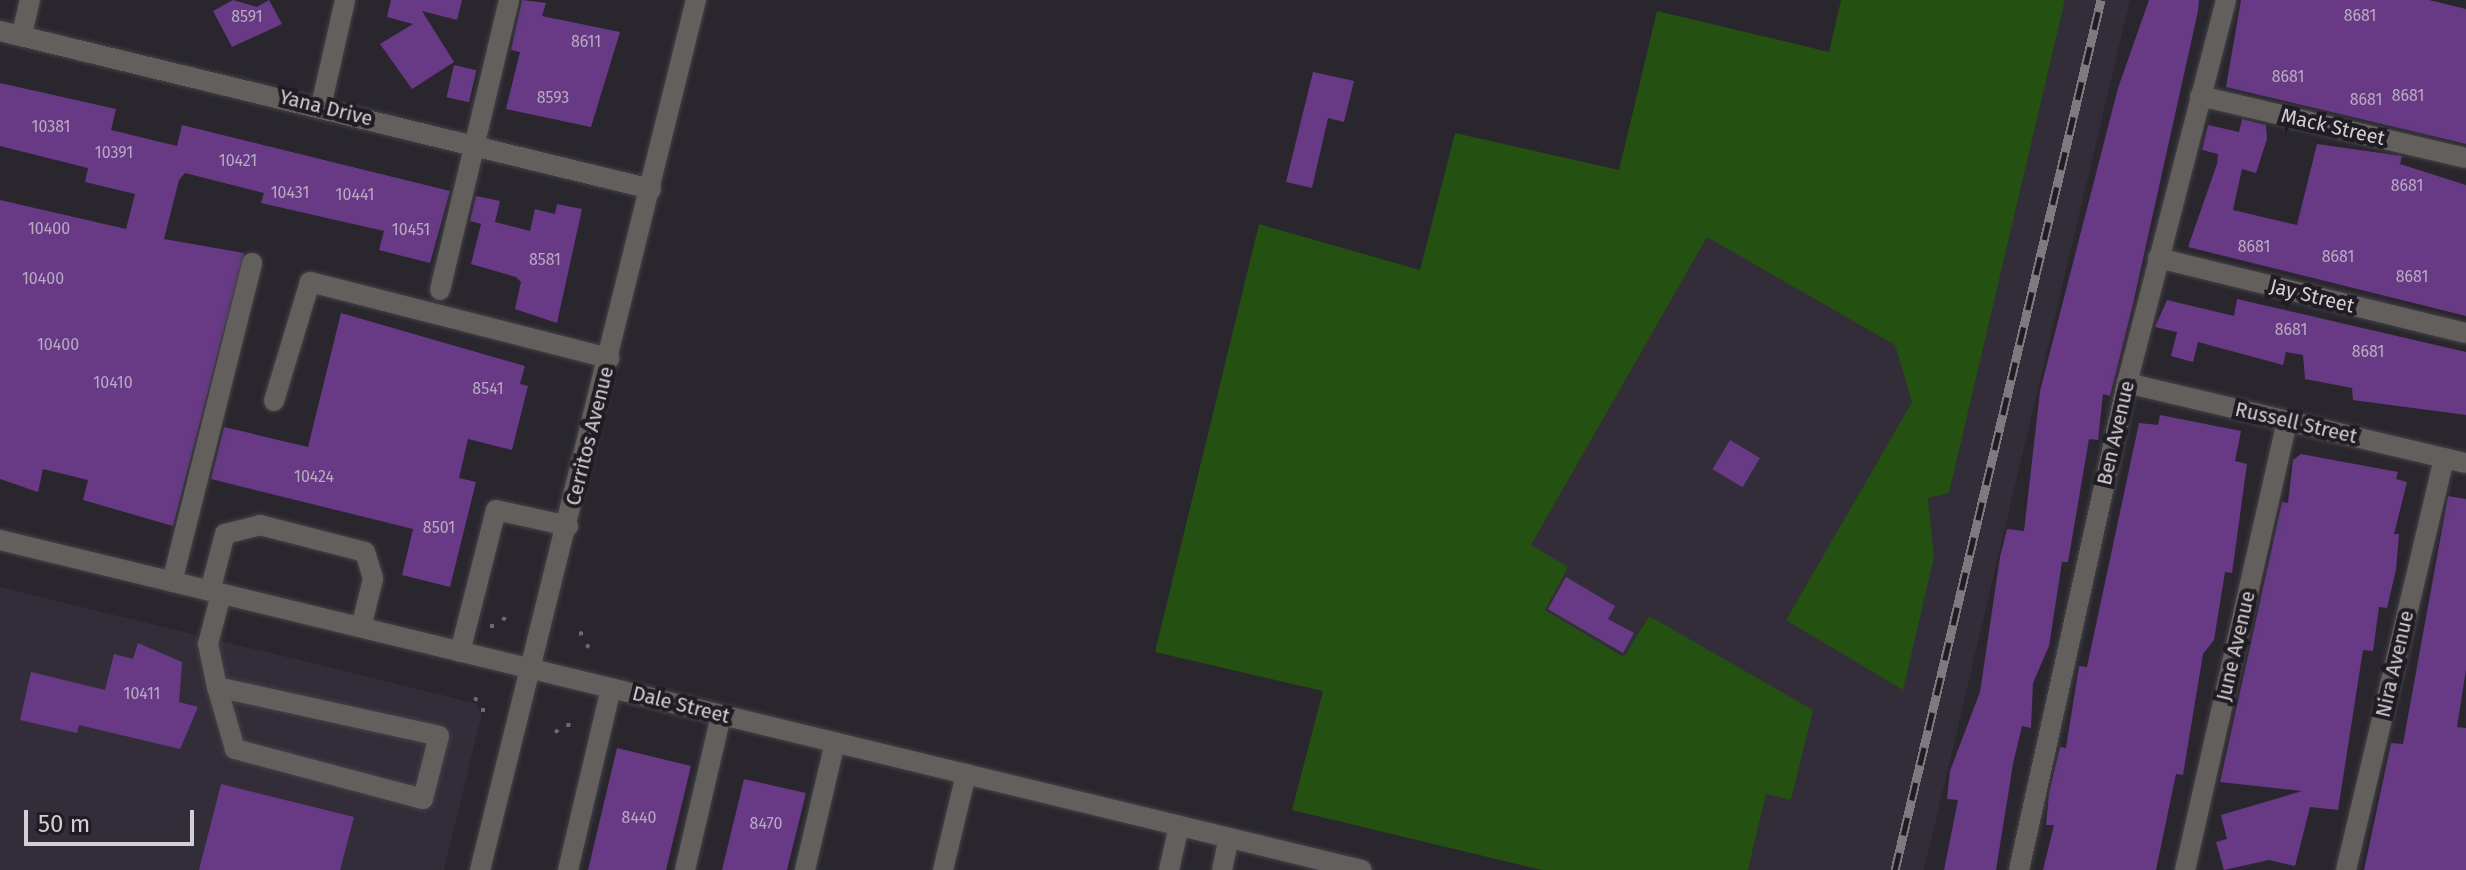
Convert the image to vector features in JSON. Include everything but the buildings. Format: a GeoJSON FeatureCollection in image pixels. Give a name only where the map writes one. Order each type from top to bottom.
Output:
{"type":"FeatureCollection","features":[{"type":"Feature","properties":{"kind":"street"},"geometry":{"type":"LineString","coordinates":[[22,34],[30,0]]}},
{"type":"Feature","properties":{"kind":"street"},"geometry":{"type":"LineString","coordinates":[[321,106],[345,0]]}},
{"type":"Feature","properties":{"kind":"street"},"geometry":{"type":"LineString","coordinates":[[440,290],[509,0]]}},
{"type":"Feature","properties":{"kind":"street","name":"Cerritos Avenue"},"geometry":{"type":"LineString","coordinates":[[480,870],[533,669],[696,0]]}},
{"type":"Feature","properties":{"kind":"street","name":"Ben Avenue"},"geometry":{"type":"LineString","coordinates":[[2019,870],[2127,383],[2226,0]]}},
{"type":"Feature","properties":{"kind":"street","name":"Yana Drive"},"geometry":{"type":"LineString","coordinates":[[0,31],[321,106],[651,189]]}},
{"type":"Feature","properties":{"kind":"street","name":"Mack Street"},"geometry":{"type":"LineString","coordinates":[[2200,96],[2466,158]]}},
{"type":"Feature","properties":{"kind":"street","name":"Jay Street"},"geometry":{"type":"LineString","coordinates":[[2158,258],[2466,333]]}},
{"type":"Feature","properties":{"kind":"street"},"geometry":{"type":"LineString","coordinates":[[172,582],[252,263]]}},
{"type":"Feature","properties":{"kind":"street"},"geometry":{"type":"LineString","coordinates":[[274,401],[310,282],[609,358]]}},
{"type":"Feature","properties":{"kind":"street","name":"Russell Street"},"geometry":{"type":"LineString","coordinates":[[2127,383],[2466,463]]}},
{"type":"Feature","properties":{"kind":"street","name":"June Avenue"},"geometry":{"type":"LineString","coordinates":[[2185,870],[2287,421]]}},
{"type":"Feature","properties":{"kind":"street","name":"Nira Avenue"},"geometry":{"type":"LineString","coordinates":[[2346,870],[2444,458]]}},
{"type":"Feature","properties":{"kind":"street"},"geometry":{"type":"LineString","coordinates":[[460,652],[496,510],[568,526]]}},
{"type":"Feature","properties":{"kind":"street"},"geometry":{"type":"LineString","coordinates":[[217,687],[439,736],[423,799],[235,749],[217,687],[208,644],[225,534],[242,524],[260,525],[365,552],[373,579],[361,627]]}},
{"type":"Feature","properties":{"kind":"street","name":"Dale Street"},"geometry":{"type":"LineString","coordinates":[[0,540],[1362,870]]}},
{"type":"Feature","properties":{"kind":"street"},"geometry":{"type":"LineString","coordinates":[[568,870],[611,688]]}},
{"type":"Feature","properties":{"kind":"street"},"geometry":{"type":"LineString","coordinates":[[685,870],[721,715]]}},
{"type":"Feature","properties":{"kind":"street"},"geometry":{"type":"LineString","coordinates":[[805,870],[835,742]]}},
{"type":"Feature","properties":{"kind":"street"},"geometry":{"type":"LineString","coordinates":[[943,870],[966,774]]}},
{"type":"Feature","properties":{"kind":"street"},"geometry":{"type":"LineString","coordinates":[[1169,870],[1179,826]]}},
{"type":"Feature","properties":{"kind":"street"},"geometry":{"type":"LineString","coordinates":[[1222,870],[1229,838]]}},
{"type":"Feature","properties":{"kind":"path"},"geometry":{"type":"LineString","coordinates":[[579,634],[585,632]]}},
{"type":"Feature","properties":{"kind":"path"},"geometry":{"type":"LineString","coordinates":[[587,648],[590,640]]}},
{"type":"Feature","properties":{"kind":"shaded area"},"geometry":{"type":"Polygon","coordinates":[[[2065,0],[2130,0],[1924,870],[1748,870],[1766,794],[1792,800],[1648,616],[1625,657],[1544,610],[1531,545],[1707,236],[1895,344],[1912,402],[1786,620],[1934,557],[1928,497],[1949,492],[2065,0]]]}},
{"type":"Feature","properties":{"kind":"shaded area"},"geometry":{"type":"Polygon","coordinates":[[[0,587],[475,703],[482,713],[444,870],[0,870],[0,587]]]}},
{"type":"Feature","properties":{"kind":"green space"},"geometry":{"type":"Polygon","coordinates":[[[1841,0],[2065,0],[1949,493],[1928,498],[1934,557],[1903,690],[1786,620],[1912,402],[1895,345],[1707,237],[1531,545],[1568,567],[1545,610],[1624,657],[1649,616],[1813,710],[1791,800],[1766,794],[1748,870],[1542,870],[1292,810],[1323,691],[1155,652],[1259,224],[1420,270],[1455,133],[1619,170],[1657,11],[1829,52],[1841,0]]]}},
{"type":"Feature","properties":{"kind":"railway"},"geometry":{"type":"LineString","coordinates":[[1895,870],[2101,0]]}}]}
